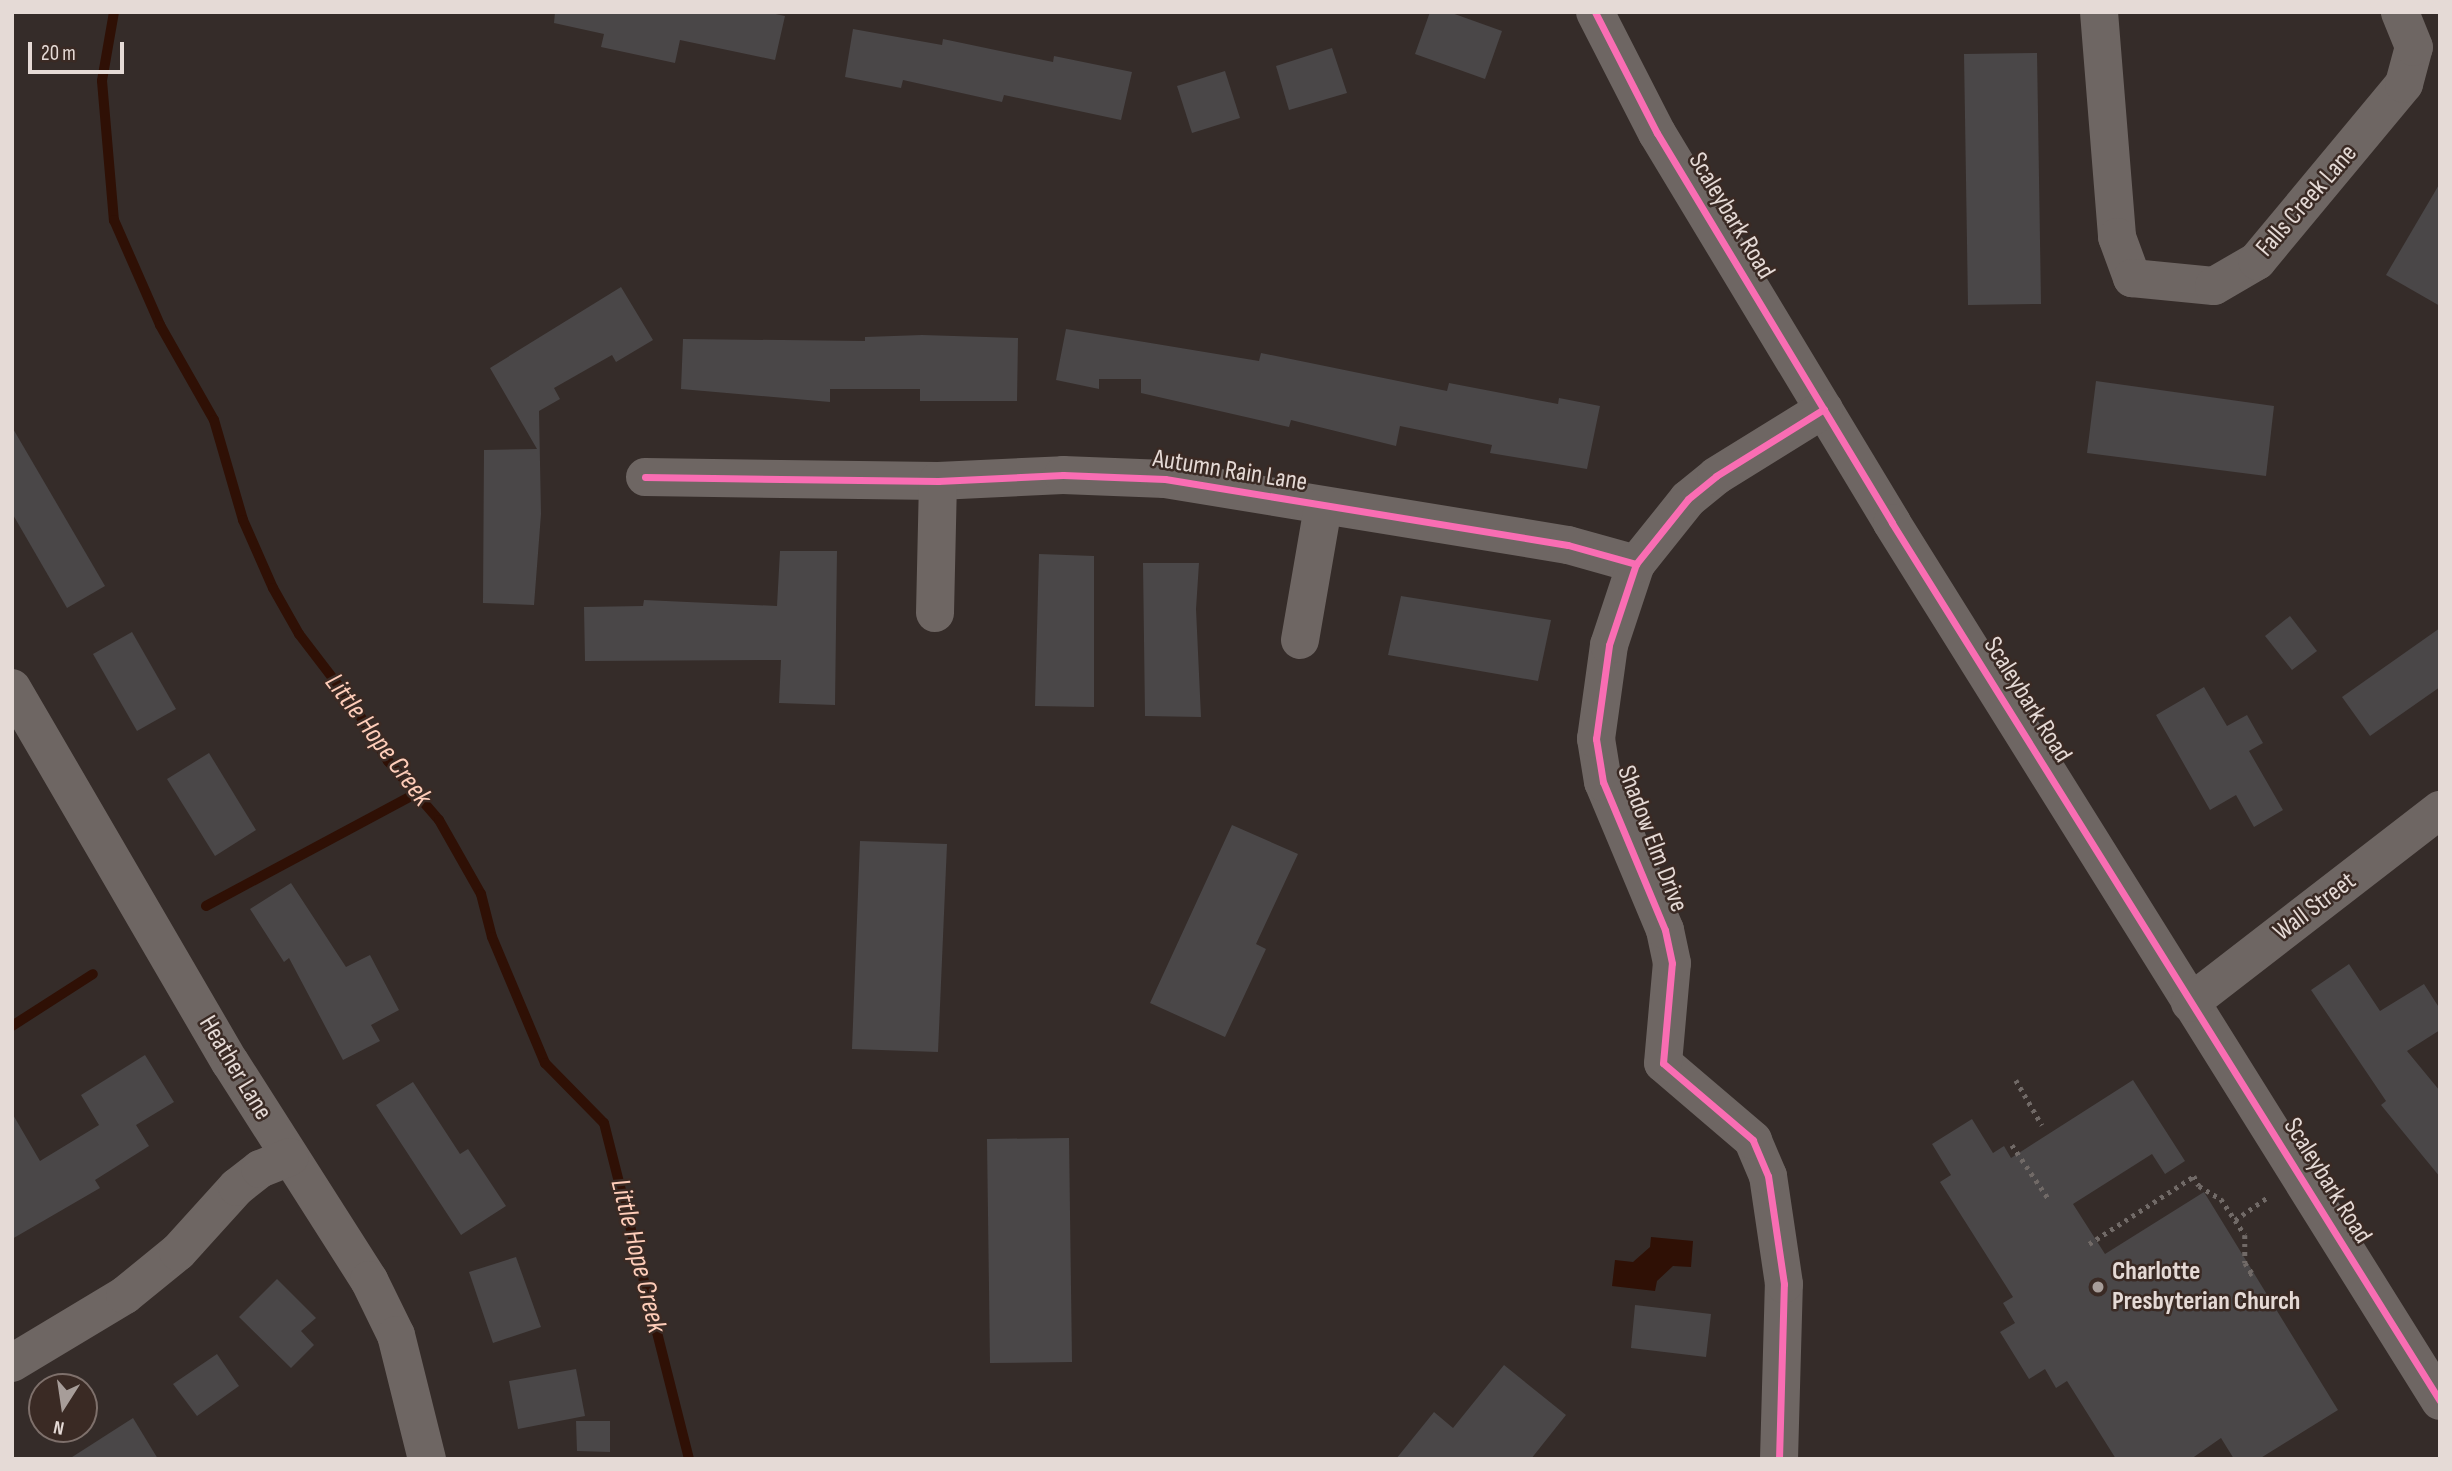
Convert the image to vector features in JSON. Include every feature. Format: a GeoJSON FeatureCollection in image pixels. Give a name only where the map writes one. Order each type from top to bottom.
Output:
{"type":"FeatureCollection","features":[{"type":"Feature","properties":{"kind":"street","name":"Scaleybark Road"},"geometry":{"type":"LineString","coordinates":[[1595,12],[1657,133],[1824,409],[2190,1003],[2440,1401]]}},
{"type":"Feature","properties":{"kind":"street","name":"Falls Creek Lane"},"geometry":{"type":"LineString","coordinates":[[2099,12],[2116,237],[2132,278],[2214,286],[2257,261],[2404,84],[2414,47],[2400,12]]}},
{"type":"Feature","properties":{"kind":"street","name":"Shadow Elm Drive"},"geometry":{"type":"LineString","coordinates":[[1779,1459],[1784,1284],[1768,1176],[1753,1140],[1663,1063],[1672,963],[1665,930],[1603,782],[1596,739],[1609,645],[1636,564],[1688,499],[1716,476],[1824,409]]}},
{"type":"Feature","properties":{"kind":"street","name":"Autumn Rain Lane"},"geometry":{"type":"LineString","coordinates":[[645,477],[938,481],[1063,475],[1165,479],[1568,545],[1636,564]]}},
{"type":"Feature","properties":{"kind":"street"},"geometry":{"type":"LineString","coordinates":[[934,613],[938,481]]}},
{"type":"Feature","properties":{"kind":"street"},"geometry":{"type":"LineString","coordinates":[[1300,640],[1323,507]]}},
{"type":"Feature","properties":{"kind":"street","name":"Heather Lane"},"geometry":{"type":"LineString","coordinates":[[12,688],[290,1157],[369,1280],[396,1335],[427,1459]]}},
{"type":"Feature","properties":{"kind":"street","name":"Wall Street"},"geometry":{"type":"LineString","coordinates":[[2190,1003],[2440,810]]}},
{"type":"Feature","properties":{"kind":"street"},"geometry":{"type":"LineString","coordinates":[[12,1363],[125,1294],[178,1252],[237,1187],[260,1169],[290,1157]]}},
{"type":"Feature","properties":{"kind":"path"},"geometry":{"type":"LineString","coordinates":[[2016,1080],[2042,1125]]}},
{"type":"Feature","properties":{"kind":"path"},"geometry":{"type":"LineString","coordinates":[[2012,1145],[2048,1198]]}},
{"type":"Feature","properties":{"kind":"path"},"geometry":{"type":"LineString","coordinates":[[2089,1244],[2193,1176],[2199,1186],[2221,1199],[2235,1220],[2248,1247],[2245,1263],[2252,1273],[2246,1277]]}},
{"type":"Feature","properties":{"kind":"path"},"geometry":{"type":"LineString","coordinates":[[2235,1220],[2269,1197]]}},
{"type":"Feature","properties":{"kind":"shaded area"},"geometry":{"type":"Polygon","coordinates":[[[1651,1237],[1693,1241],[1691,1267],[1673,1266],[1657,1281],[1655,1291],[1612,1286],[1615,1260],[1633,1262],[1650,1247],[1651,1237]]]}},
{"type":"Feature","properties":{"kind":"building"},"geometry":{"type":"Polygon","coordinates":[[[555,12],[766,12],[785,16],[775,60],[680,40],[675,63],[601,47],[604,34],[554,23],[555,12]]]}},
{"type":"Feature","properties":{"kind":"building"},"geometry":{"type":"Polygon","coordinates":[[[1430,12],[1449,12],[1502,31],[1485,79],[1415,54],[1430,12]]]}},
{"type":"Feature","properties":{"kind":"building"},"geometry":{"type":"Polygon","coordinates":[[[853,29],[942,45],[943,39],[1053,62],[1054,56],[1132,72],[1121,120],[1004,95],[1002,102],[903,80],[901,88],[845,77],[853,29]]]}},
{"type":"Feature","properties":{"kind":"building"},"geometry":{"type":"Polygon","coordinates":[[[1332,48],[1347,93],[1289,110],[1276,66],[1332,48]]]}},
{"type":"Feature","properties":{"kind":"building"},"geometry":{"type":"Polygon","coordinates":[[[2037,53],[2041,304],[1968,305],[1964,54],[2037,53]]]}},
{"type":"Feature","properties":{"kind":"building"},"geometry":{"type":"Polygon","coordinates":[[[1225,71],[1240,118],[1192,133],[1177,86],[1225,71]]]}},
{"type":"Feature","properties":{"kind":"building"},"geometry":{"type":"Polygon","coordinates":[[[2440,183],[2440,306],[2386,275],[2440,183]]]}},
{"type":"Feature","properties":{"kind":"building"},"geometry":{"type":"Polygon","coordinates":[[[621,287],[653,340],[616,362],[612,355],[554,388],[560,399],[539,411],[541,514],[534,605],[483,603],[484,450],[537,449],[490,368],[621,287]]]}},
{"type":"Feature","properties":{"kind":"building"},"geometry":{"type":"Polygon","coordinates":[[[1066,329],[1259,361],[1261,353],[1447,391],[1449,383],[1558,404],[1559,398],[1600,406],[1587,469],[1490,453],[1492,445],[1400,426],[1396,446],[1291,420],[1289,427],[1141,393],[1141,379],[1099,379],[1099,389],[1056,380],[1066,329]]]}},
{"type":"Feature","properties":{"kind":"building"},"geometry":{"type":"Polygon","coordinates":[[[922,335],[1018,338],[1017,401],[920,401],[920,389],[830,389],[830,402],[681,389],[683,339],[865,341],[865,337],[922,335]]]}},
{"type":"Feature","properties":{"kind":"building"},"geometry":{"type":"Polygon","coordinates":[[[2096,381],[2274,406],[2266,476],[2087,453],[2096,381]]]}},
{"type":"Feature","properties":{"kind":"building"},"geometry":{"type":"Polygon","coordinates":[[[12,427],[105,586],[67,608],[12,513],[12,427]]]}},
{"type":"Feature","properties":{"kind":"building"},"geometry":{"type":"Polygon","coordinates":[[[780,551],[837,551],[835,705],[779,703],[781,660],[585,661],[584,607],[643,606],[644,600],[777,606],[780,551]]]}},
{"type":"Feature","properties":{"kind":"building"},"geometry":{"type":"Polygon","coordinates":[[[1039,554],[1094,556],[1094,707],[1035,706],[1039,554]]]}},
{"type":"Feature","properties":{"kind":"building"},"geometry":{"type":"Polygon","coordinates":[[[1143,563],[1199,563],[1196,609],[1201,717],[1145,716],[1143,563]]]}},
{"type":"Feature","properties":{"kind":"building"},"geometry":{"type":"Polygon","coordinates":[[[1401,596],[1551,620],[1538,681],[1388,655],[1401,596]]]}},
{"type":"Feature","properties":{"kind":"building"},"geometry":{"type":"Polygon","coordinates":[[[2290,616],[2317,651],[2292,670],[2265,636],[2290,616]]]}},
{"type":"Feature","properties":{"kind":"building"},"geometry":{"type":"Polygon","coordinates":[[[2440,628],[2440,687],[2370,736],[2342,697],[2440,628]]]}},
{"type":"Feature","properties":{"kind":"building"},"geometry":{"type":"Polygon","coordinates":[[[132,632],[176,709],[137,731],[93,654],[132,632]]]}},
{"type":"Feature","properties":{"kind":"building"},"geometry":{"type":"Polygon","coordinates":[[[2204,687],[2227,726],[2247,715],[2263,743],[2249,751],[2283,810],[2254,827],[2236,795],[2210,810],[2156,715],[2204,687]]]}},
{"type":"Feature","properties":{"kind":"building"},"geometry":{"type":"Polygon","coordinates":[[[209,753],[256,830],[215,856],[167,779],[209,753]]]}},
{"type":"Feature","properties":{"kind":"building"},"geometry":{"type":"Polygon","coordinates":[[[1232,825],[1298,854],[1256,944],[1266,949],[1225,1037],[1150,1003],[1232,825]]]}},
{"type":"Feature","properties":{"kind":"building"},"geometry":{"type":"Polygon","coordinates":[[[860,841],[947,844],[938,1052],[852,1049],[860,841]]]}},
{"type":"Feature","properties":{"kind":"building"},"geometry":{"type":"Polygon","coordinates":[[[291,883],[346,967],[370,955],[399,1010],[371,1025],[380,1041],[343,1060],[289,958],[284,962],[250,909],[291,883]]]}},
{"type":"Feature","properties":{"kind":"building"},"geometry":{"type":"Polygon","coordinates":[[[2349,964],[2380,1011],[2424,984],[2440,1009],[2440,1030],[2407,1051],[2440,1091],[2440,1177],[2381,1105],[2386,1101],[2311,990],[2349,964]]]}},
{"type":"Feature","properties":{"kind":"building"},"geometry":{"type":"Polygon","coordinates":[[[145,1055],[174,1102],[136,1125],[149,1146],[95,1180],[100,1188],[12,1239],[12,1113],[40,1161],[99,1125],[81,1095],[145,1055]]]}},
{"type":"Feature","properties":{"kind":"building"},"geometry":{"type":"Polygon","coordinates":[[[2133,1080],[2185,1161],[2165,1174],[2152,1154],[2073,1204],[2105,1254],[2204,1192],[2338,1410],[2259,1459],[2234,1459],[2221,1438],[2191,1459],[2116,1459],[2067,1381],[2056,1388],[2045,1369],[2029,1379],[2000,1332],[2015,1323],[2003,1303],[2013,1297],[1940,1182],[1951,1175],[1932,1144],[1972,1119],[1993,1153],[2004,1146],[2011,1158],[2133,1080]]]}},
{"type":"Feature","properties":{"kind":"building"},"geometry":{"type":"Polygon","coordinates":[[[413,1082],[460,1154],[468,1149],[506,1206],[461,1235],[376,1105],[413,1082]]]}},
{"type":"Feature","properties":{"kind":"building"},"geometry":{"type":"Polygon","coordinates":[[[1069,1138],[1072,1362],[990,1363],[987,1139],[1069,1138]]]}},
{"type":"Feature","properties":{"kind":"building"},"geometry":{"type":"Polygon","coordinates":[[[516,1257],[541,1327],[493,1343],[469,1272],[516,1257]]]}},
{"type":"Feature","properties":{"kind":"building"},"geometry":{"type":"Polygon","coordinates":[[[277,1279],[316,1318],[301,1331],[314,1345],[291,1368],[239,1317],[277,1279]]]}},
{"type":"Feature","properties":{"kind":"building"},"geometry":{"type":"Polygon","coordinates":[[[1635,1305],[1711,1314],[1706,1357],[1631,1348],[1635,1305]]]}},
{"type":"Feature","properties":{"kind":"building"},"geometry":{"type":"Polygon","coordinates":[[[217,1354],[239,1386],[197,1416],[173,1384],[217,1354]]]}},
{"type":"Feature","properties":{"kind":"building"},"geometry":{"type":"Polygon","coordinates":[[[1504,1365],[1566,1415],[1531,1459],[1396,1459],[1434,1412],[1453,1428],[1504,1365]]]}},
{"type":"Feature","properties":{"kind":"building"},"geometry":{"type":"Polygon","coordinates":[[[576,1369],[585,1416],[518,1429],[509,1381],[576,1369]]]}},
{"type":"Feature","properties":{"kind":"building"},"geometry":{"type":"Polygon","coordinates":[[[133,1418],[158,1459],[69,1459],[98,1443],[133,1418]]]}},
{"type":"Feature","properties":{"kind":"building"},"geometry":{"type":"Polygon","coordinates":[[[576,1421],[610,1421],[610,1452],[577,1451],[576,1421]]]}},
{"type":"Feature","properties":{"kind":"waterway","name":"Little Hope Creek"},"geometry":{"type":"LineString","coordinates":[[114,12],[102,81],[114,220],[160,325],[214,420],[243,520],[273,588],[299,634],[354,706],[388,761],[439,820],[481,894],[492,937],[545,1063],[604,1123],[689,1459]]}},
{"type":"Feature","properties":{"kind":"waterway"},"geometry":{"type":"LineString","coordinates":[[206,906],[417,793]]}},
{"type":"Feature","properties":{"kind":"waterway"},"geometry":{"type":"LineString","coordinates":[[12,1026],[93,974]]}},
{"type":"Feature","properties":{"kind":"cycle path"},"geometry":{"type":"LineString","coordinates":[[1595,12],[1657,133],[1892,523],[2440,1401]]}},
{"type":"Feature","properties":{"kind":"cycle path"},"geometry":{"type":"LineString","coordinates":[[1779,1459],[1784,1284],[1768,1176],[1753,1140],[1663,1063],[1672,963],[1665,930],[1603,782],[1596,739],[1609,645],[1636,564],[1688,499],[1716,476],[1824,409]]}},
{"type":"Feature","properties":{"kind":"cycle path"},"geometry":{"type":"LineString","coordinates":[[645,477],[938,481],[1063,475],[1165,479],[1568,545],[1636,564]]}},
{"type":"Feature","properties":{"kind":"place","name":"Charlotte Presbyterian Church"},"geometry":{"type":"Point","coordinates":[2098,1287]}}]}
